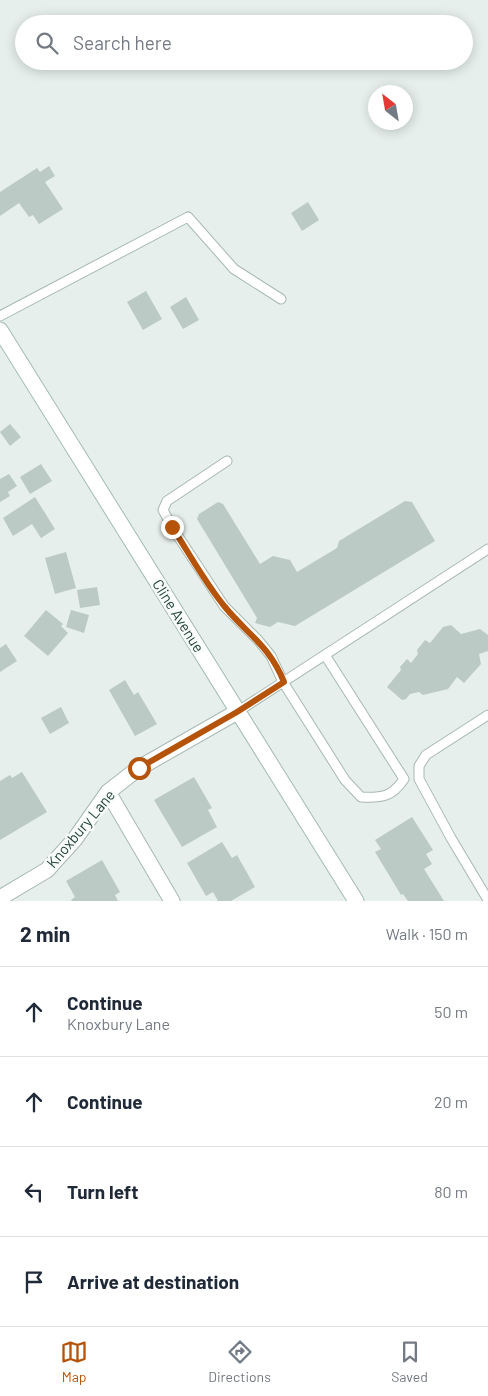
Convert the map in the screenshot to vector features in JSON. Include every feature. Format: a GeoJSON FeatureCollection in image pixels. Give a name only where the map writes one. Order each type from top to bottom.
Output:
{"type":"FeatureCollection","features":[{"type":"Feature","properties":{"kind":"street","name":"Cline Avenue"},"geometry":{"type":"LineString","coordinates":[[0,330],[356,901]]}},
{"type":"Feature","properties":{"kind":"street","name":"Knoxbury Lane"},"geometry":{"type":"LineString","coordinates":[[0,898],[47,870],[75,839],[108,792],[139,768],[237,712]]}},
{"type":"Feature","properties":{"kind":"street"},"geometry":{"type":"LineString","coordinates":[[108,792],[172,901]]}},
{"type":"Feature","properties":{"kind":"lane"},"geometry":{"type":"LineString","coordinates":[[0,316],[188,217],[234,269],[282,299]]}},
{"type":"Feature","properties":{"kind":"lane"},"geometry":{"type":"LineString","coordinates":[[227,461],[167,501],[163,510],[172,527],[224,606],[271,656],[284,682],[345,780],[361,797],[378,798],[396,790],[404,778],[419,774]]}},
{"type":"Feature","properties":{"kind":"lane"},"geometry":{"type":"LineString","coordinates":[[237,712],[488,549]]}},
{"type":"Feature","properties":{"kind":"lane"},"geometry":{"type":"LineString","coordinates":[[325,655],[404,778]]}},
{"type":"Feature","properties":{"kind":"lane"},"geometry":{"type":"LineString","coordinates":[[488,715],[426,755],[418,766],[419,779],[488,900]]}},
{"type":"Feature","properties":{"kind":"building"},"geometry":{"type":"Polygon","coordinates":[[[49,166],[55,176],[45,182],[63,209],[39,224],[33,215],[29,217],[19,203],[0,216],[0,192],[37,168],[40,172],[49,166]]]}},
{"type":"Feature","properties":{"kind":"building"},"geometry":{"type":"Polygon","coordinates":[[[308,202],[319,220],[302,231],[291,213],[308,202]]]}},
{"type":"Feature","properties":{"kind":"building"},"geometry":{"type":"Polygon","coordinates":[[[146,291],[162,319],[143,330],[127,302],[146,291]]]}},
{"type":"Feature","properties":{"kind":"building"},"geometry":{"type":"Polygon","coordinates":[[[186,297],[199,320],[183,329],[170,307],[186,297]]]}},
{"type":"Feature","properties":{"kind":"building"},"geometry":{"type":"Polygon","coordinates":[[[10,424],[21,437],[10,446],[0,432],[10,424]]]}},
{"type":"Feature","properties":{"kind":"building"},"geometry":{"type":"Polygon","coordinates":[[[41,464],[52,481],[30,494],[20,477],[41,464]]]}},
{"type":"Feature","properties":{"kind":"building"},"geometry":{"type":"Polygon","coordinates":[[[9,474],[17,486],[8,492],[10,496],[0,502],[0,479],[9,474]]]}},
{"type":"Feature","properties":{"kind":"building"},"geometry":{"type":"Polygon","coordinates":[[[35,497],[55,529],[41,538],[32,524],[13,536],[3,518],[35,497]]]}},
{"type":"Feature","properties":{"kind":"building"},"geometry":{"type":"Polygon","coordinates":[[[405,501],[412,502],[435,541],[295,626],[278,622],[270,627],[255,623],[257,618],[197,519],[199,514],[218,502],[223,504],[260,564],[273,556],[290,560],[297,572],[337,548],[339,541],[405,501]]]}},
{"type":"Feature","properties":{"kind":"building"},"geometry":{"type":"Polygon","coordinates":[[[66,552],[76,588],[55,594],[45,558],[66,552]]]}},
{"type":"Feature","properties":{"kind":"building"},"geometry":{"type":"Polygon","coordinates":[[[97,587],[100,605],[80,608],[77,590],[97,587]]]}},
{"type":"Feature","properties":{"kind":"building"},"geometry":{"type":"Polygon","coordinates":[[[46,610],[63,624],[61,626],[68,633],[48,656],[24,636],[46,610]]]}},
{"type":"Feature","properties":{"kind":"building"},"geometry":{"type":"Polygon","coordinates":[[[71,610],[89,615],[84,633],[66,627],[71,610]]]}},
{"type":"Feature","properties":{"kind":"building"},"geometry":{"type":"Polygon","coordinates":[[[451,625],[461,634],[480,629],[488,635],[488,651],[479,654],[481,664],[464,683],[457,677],[448,689],[423,695],[419,692],[410,694],[406,699],[402,700],[387,687],[401,670],[400,667],[407,659],[411,663],[418,654],[417,650],[425,640],[430,643],[443,627],[451,625]]]}},
{"type":"Feature","properties":{"kind":"building"},"geometry":{"type":"Polygon","coordinates":[[[6,644],[17,661],[0,672],[0,648],[6,644]]]}},
{"type":"Feature","properties":{"kind":"building"},"geometry":{"type":"Polygon","coordinates":[[[125,680],[134,695],[138,692],[157,724],[135,736],[109,690],[125,680]]]}},
{"type":"Feature","properties":{"kind":"building"},"geometry":{"type":"Polygon","coordinates":[[[61,707],[69,723],[50,734],[41,718],[61,707]]]}},
{"type":"Feature","properties":{"kind":"building"},"geometry":{"type":"Polygon","coordinates":[[[22,772],[47,812],[0,840],[0,781],[10,775],[12,778],[22,772]]]}},
{"type":"Feature","properties":{"kind":"building"},"geometry":{"type":"Polygon","coordinates":[[[194,777],[212,808],[208,810],[217,827],[182,847],[154,800],[194,777]]]}},
{"type":"Feature","properties":{"kind":"building"},"geometry":{"type":"Polygon","coordinates":[[[412,817],[433,850],[426,854],[432,864],[424,869],[444,901],[408,901],[403,894],[401,895],[375,852],[381,849],[375,840],[412,817]]]}},
{"type":"Feature","properties":{"kind":"building"},"geometry":{"type":"Polygon","coordinates":[[[222,842],[232,858],[237,855],[255,887],[231,901],[218,901],[213,892],[206,896],[187,863],[222,842]]]}},
{"type":"Feature","properties":{"kind":"building"},"geometry":{"type":"Polygon","coordinates":[[[102,860],[120,892],[115,895],[118,901],[72,901],[75,897],[66,881],[102,860]]]}},
{"type":"Feature","properties":{"kind":"route"},"geometry":{"type":"LineString","coordinates":[[139,768],[237,712],[284,682],[271,656],[224,606],[172,527]]}}]}
